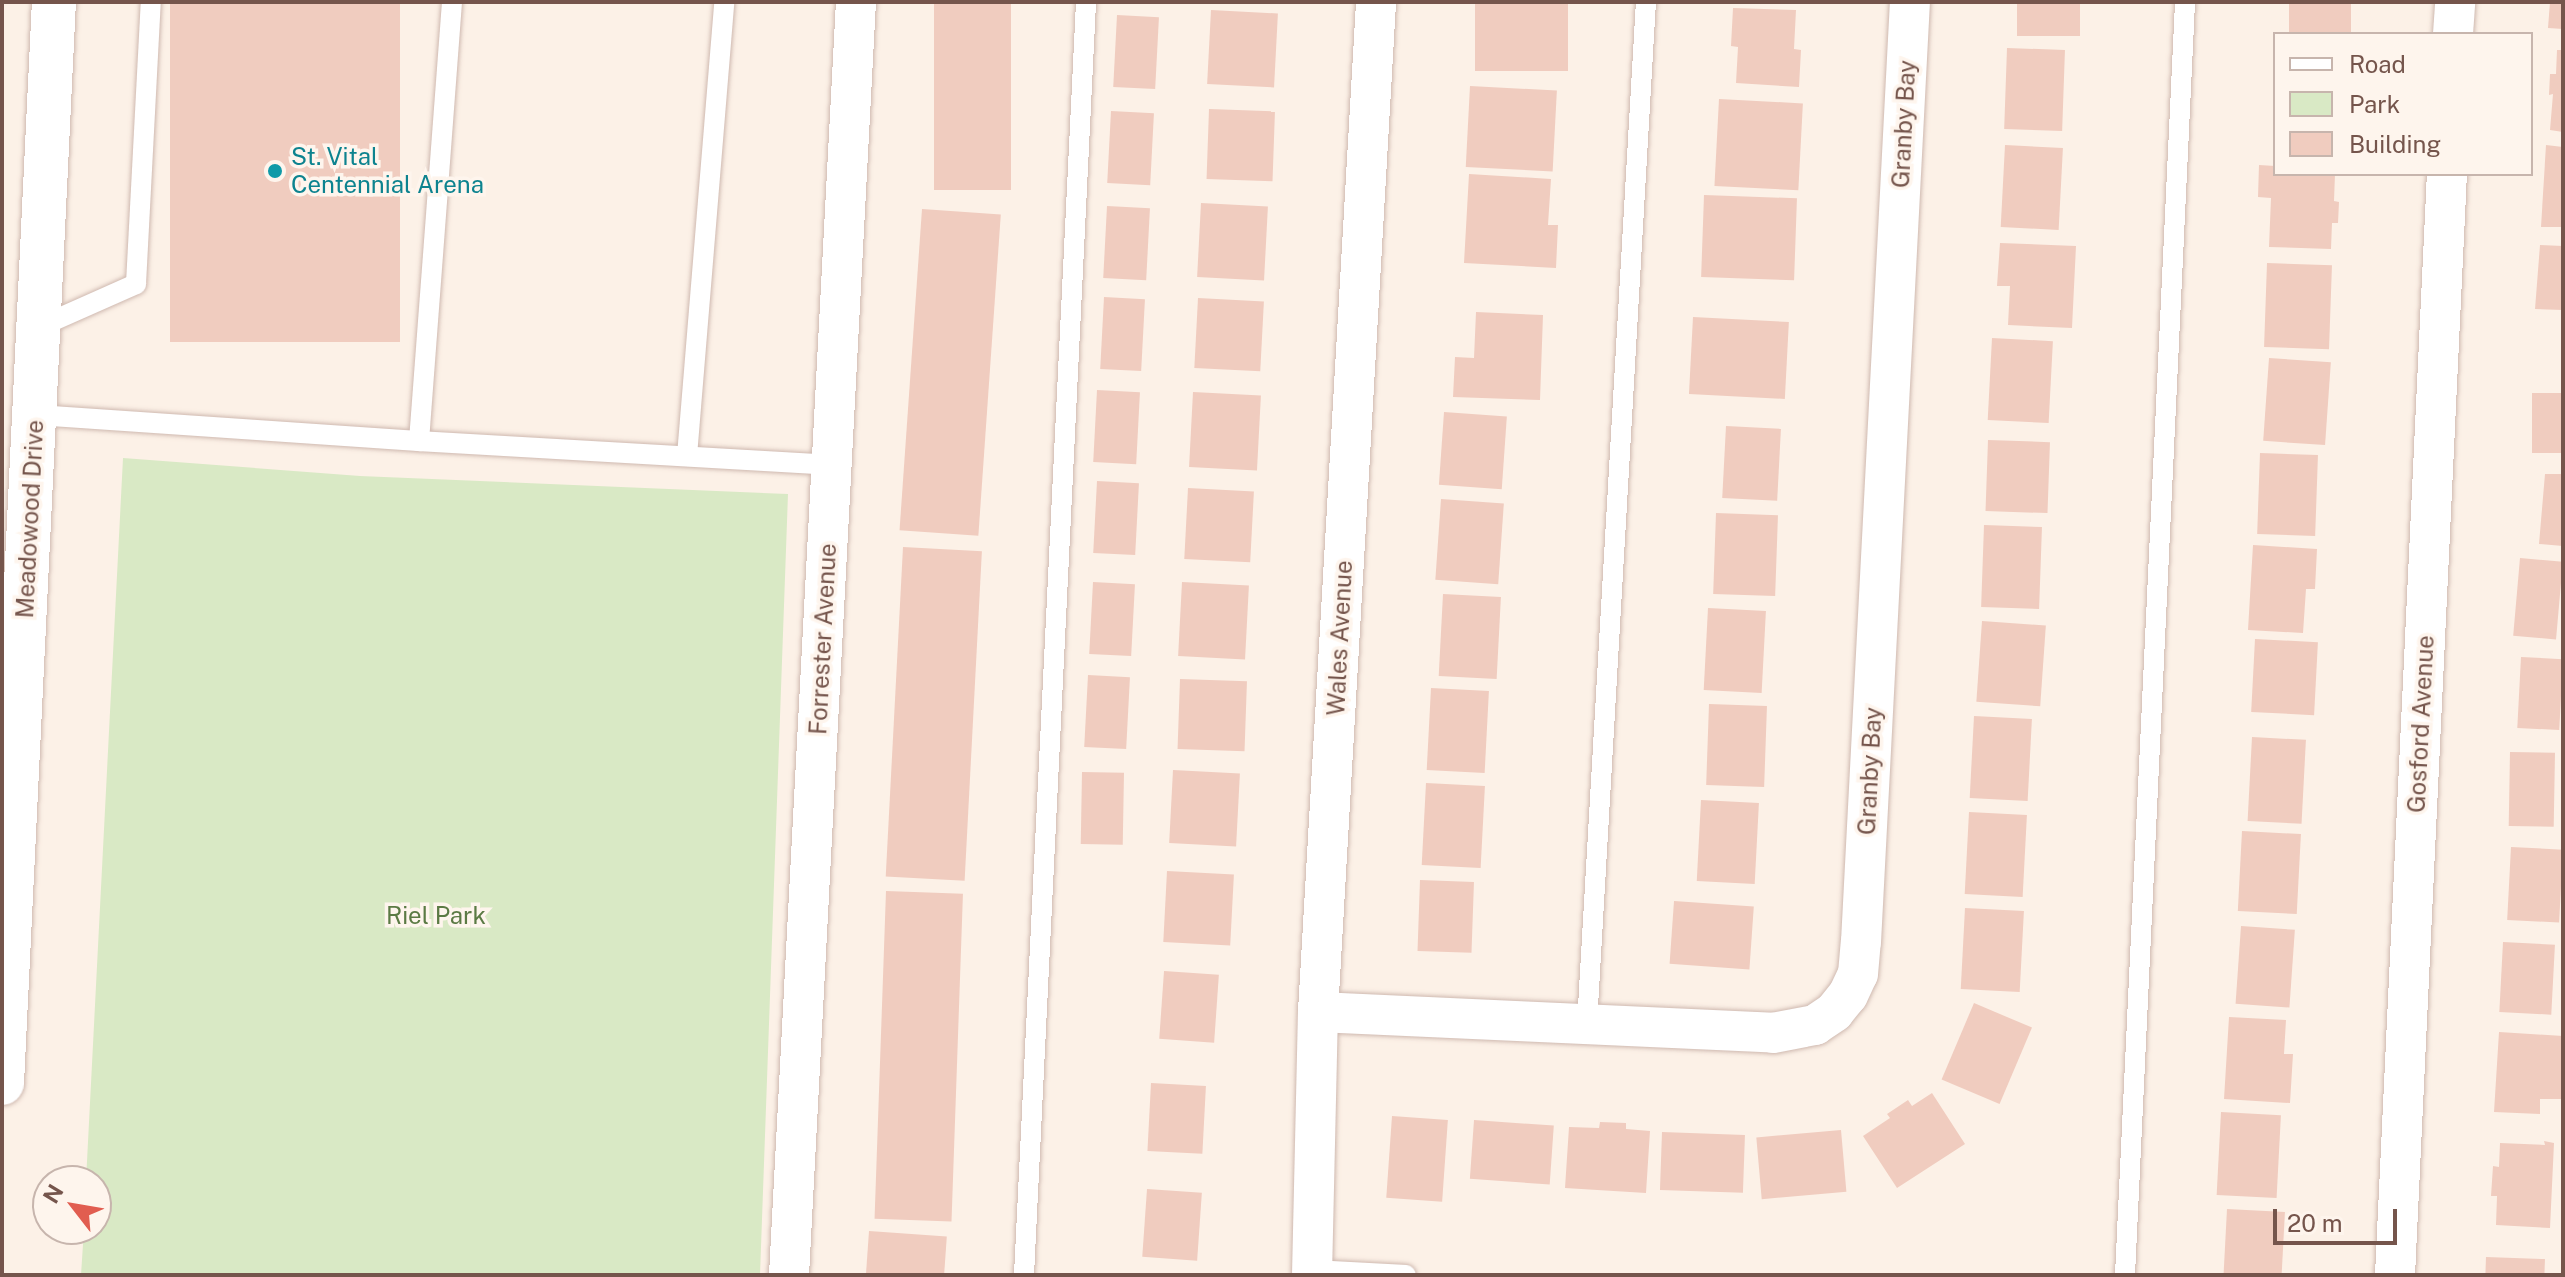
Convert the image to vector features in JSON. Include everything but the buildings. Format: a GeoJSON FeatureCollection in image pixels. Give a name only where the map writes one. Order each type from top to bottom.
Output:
{"type":"FeatureCollection","features":[{"type":"Feature","properties":{"kind":"street","name":"Meadowood Drive"},"geometry":{"type":"LineString","coordinates":[[2,1083],[54,2]]}},
{"type":"Feature","properties":{"kind":"street","name":"Forrester Avenue"},"geometry":{"type":"LineString","coordinates":[[789,1275],[856,2]]}},
{"type":"Feature","properties":{"kind":"street","name":"Wales Avenue"},"geometry":{"type":"LineString","coordinates":[[1313,1272],[1318,1012],[1376,2]]}},
{"type":"Feature","properties":{"kind":"street","name":"Granby Bay"},"geometry":{"type":"LineString","coordinates":[[1318,1012],[1795,1031],[1815,1025],[1834,1012],[1848,995],[1858,974],[1910,2]]}},
{"type":"Feature","properties":{"kind":"street"},"geometry":{"type":"LineString","coordinates":[[2453,32],[2455,2]]}},
{"type":"Feature","properties":{"kind":"street","name":"Gosford Avenue"},"geometry":{"type":"LineString","coordinates":[[2395,1275],[2447,176]]}},
{"type":"Feature","properties":{"kind":"lane"},"geometry":{"type":"LineString","coordinates":[[39,327],[136,284],[151,2]]}},
{"type":"Feature","properties":{"kind":"lane"},"geometry":{"type":"LineString","coordinates":[[419,441],[452,2]]}},
{"type":"Feature","properties":{"kind":"lane"},"geometry":{"type":"LineString","coordinates":[[687,456],[724,2]]}},
{"type":"Feature","properties":{"kind":"lane"},"geometry":{"type":"LineString","coordinates":[[1024,1275],[1086,2]]}},
{"type":"Feature","properties":{"kind":"lane"},"geometry":{"type":"LineString","coordinates":[[1587,1024],[1646,2]]}},
{"type":"Feature","properties":{"kind":"lane"},"geometry":{"type":"LineString","coordinates":[[2125,1275],[2185,2]]}},
{"type":"Feature","properties":{"kind":"lane"},"geometry":{"type":"LineString","coordinates":[[36,415],[832,465]]}},
{"type":"Feature","properties":{"kind":"lane"},"geometry":{"type":"LineString","coordinates":[[1313,1272],[1406,1275]]}},
{"type":"Feature","properties":{"kind":"green space","name":"Riel Park"},"geometry":{"type":"Polygon","coordinates":[[[123,458],[360,476],[788,494],[760,1275],[81,1275],[83,1245],[112,1245],[112,1165],[87,1165],[123,458]]]}},
{"type":"Feature","properties":{"kind":"place","name":"St. Vital Centennial Arena"},"geometry":{"type":"Point","coordinates":[275,171]}}]}
